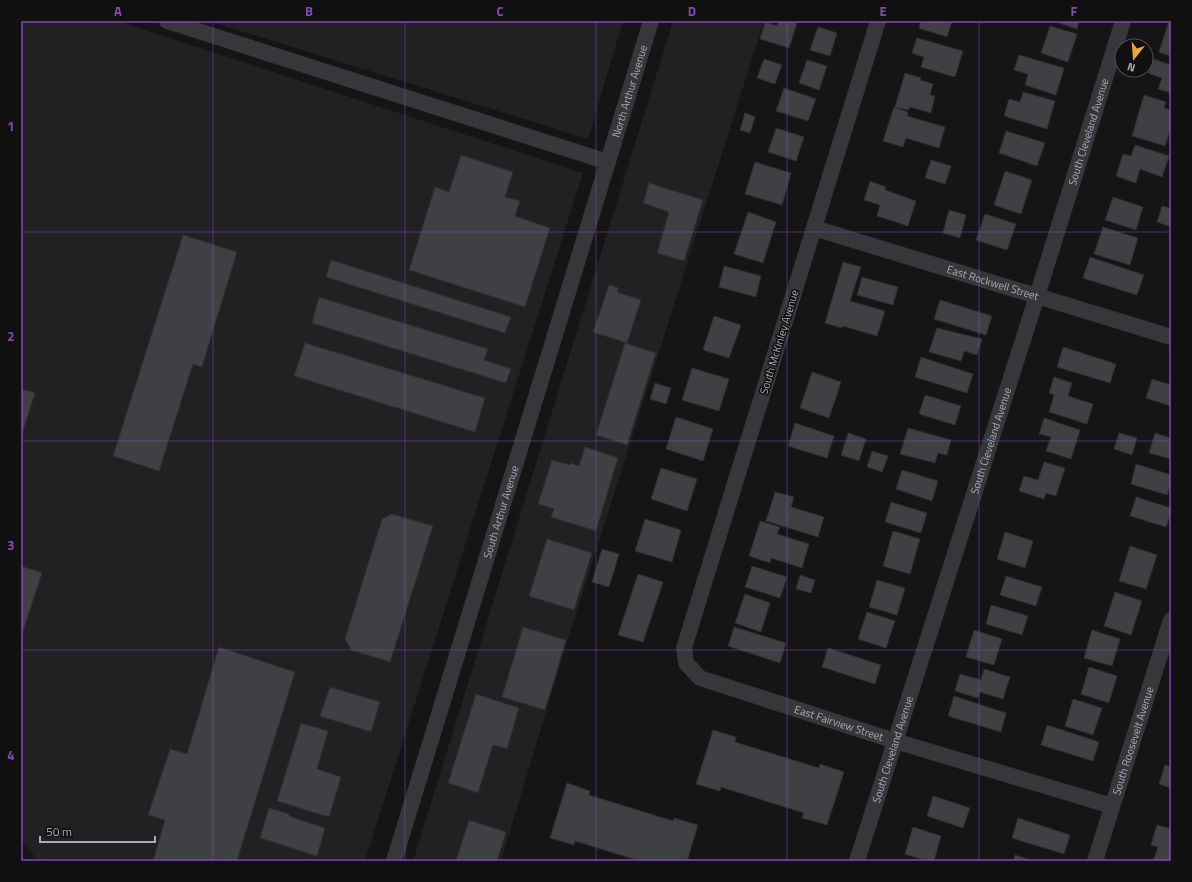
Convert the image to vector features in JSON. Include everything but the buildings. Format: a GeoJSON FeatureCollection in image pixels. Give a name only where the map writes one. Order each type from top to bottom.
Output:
{"type":"FeatureCollection","features":[{"type":"Feature","properties":{"kind":"street"},"geometry":{"type":"LineString","coordinates":[[167,21],[608,162]]}},
{"type":"Feature","properties":{"kind":"street","name":"North Arthur Avenue"},"geometry":{"type":"LineString","coordinates":[[608,162],[651,21]]}},
{"type":"Feature","properties":{"kind":"street","name":"South McKinley Avenue"},"geometry":{"type":"LineString","coordinates":[[686,663],[684,648],[878,21]]}},
{"type":"Feature","properties":{"kind":"street","name":"South Cleveland Avenue"},"geometry":{"type":"LineString","coordinates":[[857,861],[1038,296],[1123,21]]}},
{"type":"Feature","properties":{"kind":"street","name":"South Arthur Avenue"},"geometry":{"type":"LineString","coordinates":[[394,861],[608,162]]}},
{"type":"Feature","properties":{"kind":"street","name":"East Rockwell Street"},"geometry":{"type":"LineString","coordinates":[[814,228],[1171,337]]}},
{"type":"Feature","properties":{"kind":"street","name":"South Roosevelt Avenue"},"geometry":{"type":"LineString","coordinates":[[1095,861],[1171,620]]}},
{"type":"Feature","properties":{"kind":"street","name":"East Fairview Street"},"geometry":{"type":"LineString","coordinates":[[686,663],[700,678],[895,741],[1112,806]]}},
{"type":"Feature","properties":{"kind":"shaded area"},"geometry":{"type":"Polygon","coordinates":[[[21,21],[117,21],[583,173],[365,861],[39,861],[21,842],[21,21]]]}},
{"type":"Feature","properties":{"kind":"shaded area"},"geometry":{"type":"Polygon","coordinates":[[[209,21],[623,21],[588,139],[209,21]]]}},
{"type":"Feature","properties":{"kind":"shaded area"},"geometry":{"type":"Polygon","coordinates":[[[673,21],[764,21],[568,639],[501,861],[413,861],[673,21]]]}}]}
